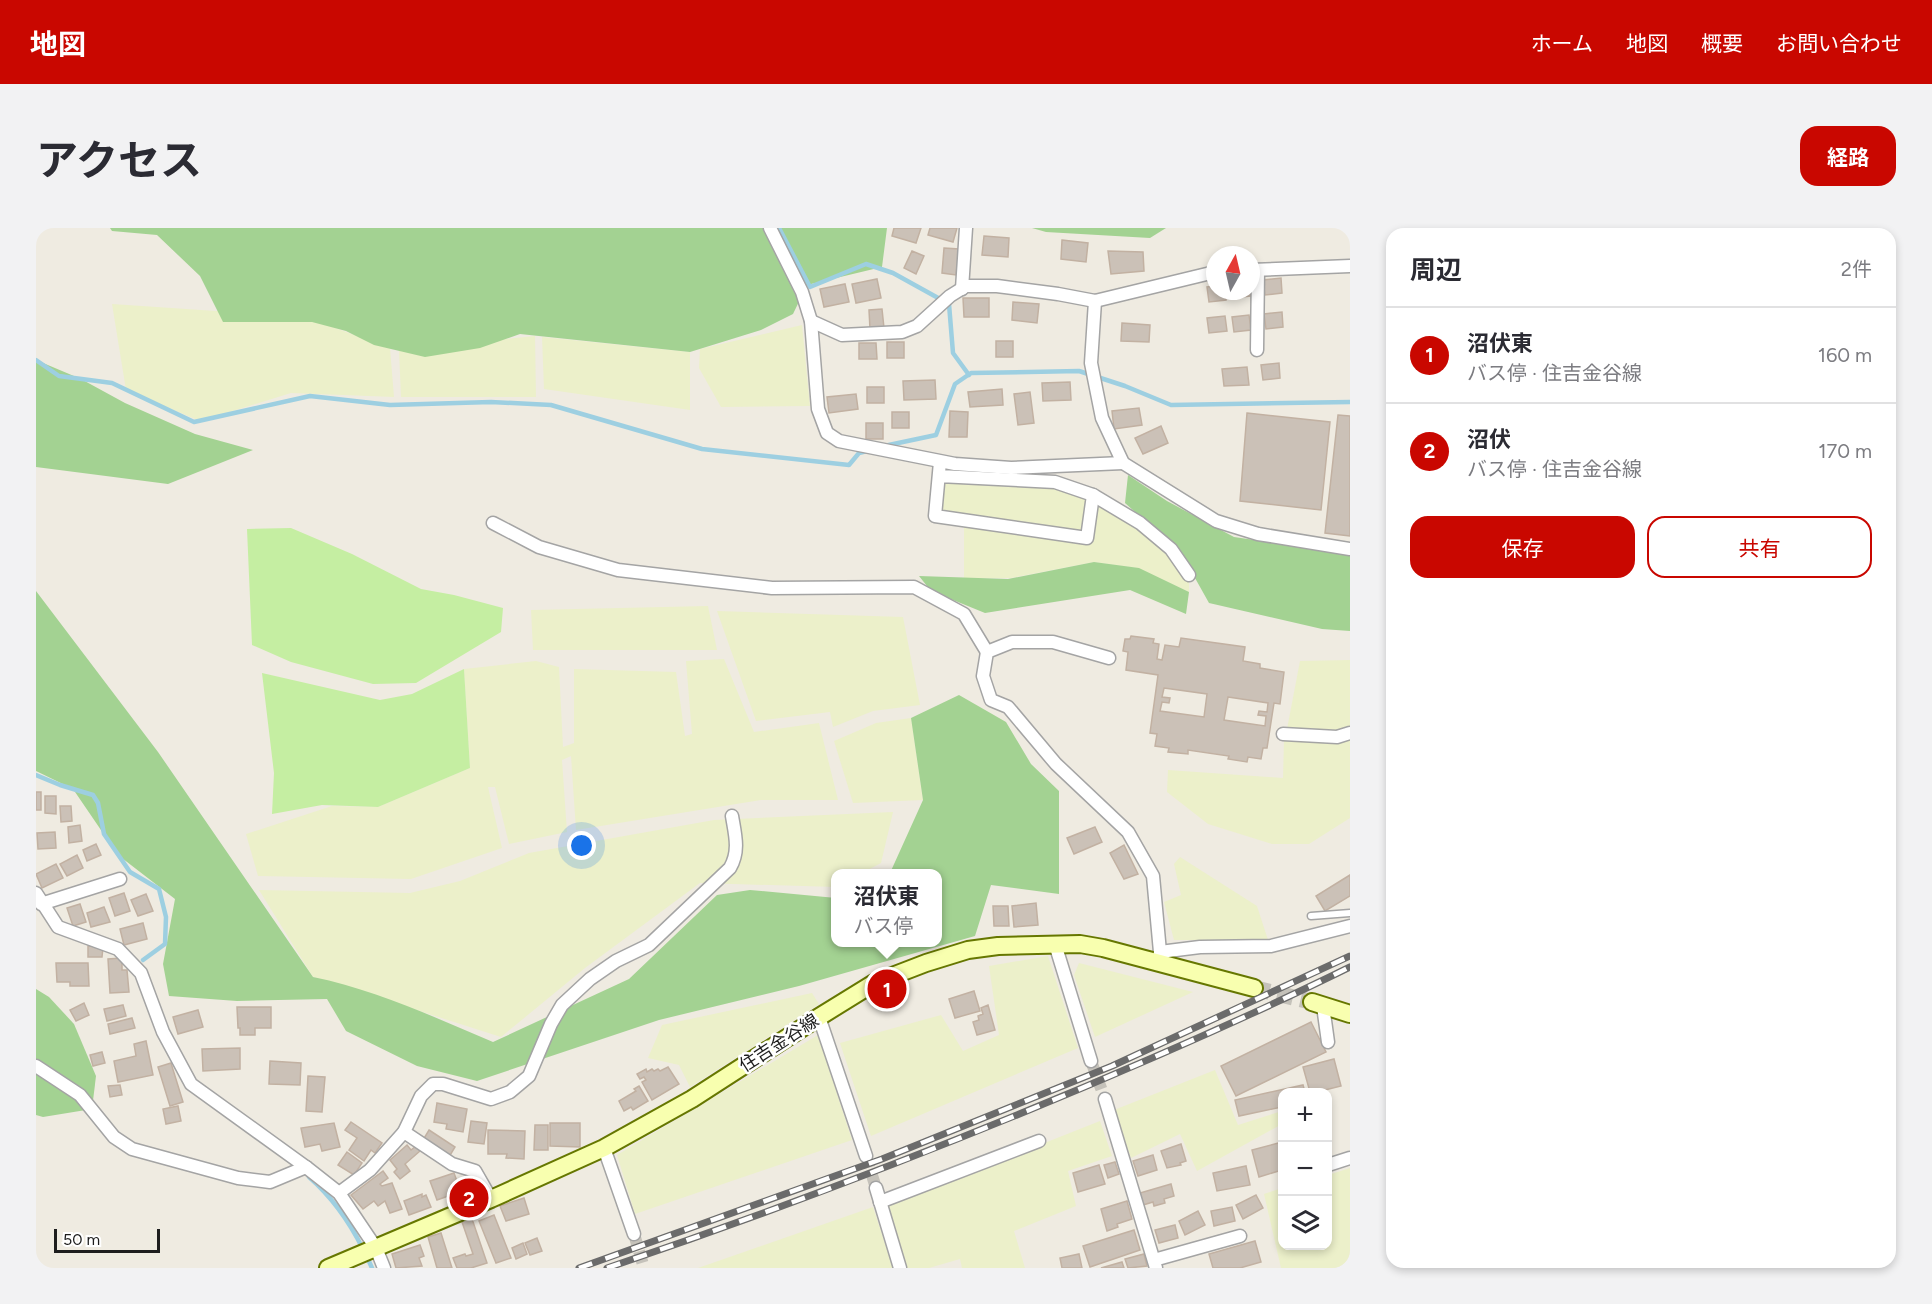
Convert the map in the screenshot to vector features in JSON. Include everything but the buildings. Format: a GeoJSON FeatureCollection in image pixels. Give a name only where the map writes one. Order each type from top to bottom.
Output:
{"type":"FeatureCollection","features":[{"type":"Feature","properties":{"kind":"main road","name":"住吉金谷線"},"geometry":{"type":"LineString","coordinates":[[328,1268],[604,1148],[692,1099],[874,983],[968,950],[998,946],[1080,944],[1159,957],[1254,988]]}},
{"type":"Feature","properties":{"kind":"main road"},"geometry":{"type":"LineString","coordinates":[[1318,1004],[1350,1014]]}},
{"type":"Feature","properties":{"kind":"street"},"geometry":{"type":"LineString","coordinates":[[770,228],[802,292],[811,321],[818,409],[827,433],[839,441],[955,464],[1011,468],[1123,463]]}},
{"type":"Feature","properties":{"kind":"street"},"geometry":{"type":"LineString","coordinates":[[962,289],[966,228]]}},
{"type":"Feature","properties":{"kind":"street"},"geometry":{"type":"LineString","coordinates":[[1260,270],[1350,266]]}},
{"type":"Feature","properties":{"kind":"street"},"geometry":{"type":"LineString","coordinates":[[811,321],[842,335],[902,332],[916,326],[950,296],[966,286],[997,286],[1095,301],[1206,274]]}},
{"type":"Feature","properties":{"kind":"street"},"geometry":{"type":"LineString","coordinates":[[1256,300],[1257,350]]}},
{"type":"Feature","properties":{"kind":"street"},"geometry":{"type":"LineString","coordinates":[[1095,301],[1091,365],[1102,418],[1123,463],[1216,521],[1258,534],[1350,549]]}},
{"type":"Feature","properties":{"kind":"street"},"geometry":{"type":"LineString","coordinates":[[940,462],[935,516],[1087,538],[1093,495]]}},
{"type":"Feature","properties":{"kind":"street"},"geometry":{"type":"LineString","coordinates":[[939,476],[1055,482],[1093,495],[1140,523],[1171,549],[1189,575]]}},
{"type":"Feature","properties":{"kind":"street"},"geometry":{"type":"LineString","coordinates":[[493,523],[539,547],[618,570],[772,588],[914,587],[964,614],[987,652],[983,676],[991,700],[1008,707],[1056,764],[1128,832],[1153,876],[1159,957],[1200,947],[1271,946],[1350,926]]}},
{"type":"Feature","properties":{"kind":"street"},"geometry":{"type":"LineString","coordinates":[[987,652],[1012,642],[1053,642],[1109,658]]}},
{"type":"Feature","properties":{"kind":"street"},"geometry":{"type":"LineString","coordinates":[[1283,734],[1337,736],[1350,733]]}},
{"type":"Feature","properties":{"kind":"street"},"geometry":{"type":"LineString","coordinates":[[339,1193],[370,1170],[404,1132],[421,1096],[433,1084],[443,1084],[490,1099],[510,1092],[529,1076],[551,1024],[562,1005],[590,979],[616,961],[649,945],[730,868],[735,860],[737,843],[732,816]]}},
{"type":"Feature","properties":{"kind":"street"},"geometry":{"type":"LineString","coordinates":[[120,879],[39,898],[58,927],[118,949],[141,973],[163,1032],[191,1084],[339,1193],[376,1248],[384,1268]]}},
{"type":"Feature","properties":{"kind":"street"},"geometry":{"type":"LineString","coordinates":[[1055,944],[1091,1061]]}},
{"type":"Feature","properties":{"kind":"street"},"geometry":{"type":"LineString","coordinates":[[1318,1004],[1328,1042]]}},
{"type":"Feature","properties":{"kind":"street"},"geometry":{"type":"LineString","coordinates":[[819,1017],[866,1156]]}},
{"type":"Feature","properties":{"kind":"street"},"geometry":{"type":"LineString","coordinates":[[36,1066],[80,1095],[114,1137],[132,1149],[238,1178],[270,1182],[306,1167]]}},
{"type":"Feature","properties":{"kind":"street"},"geometry":{"type":"LineString","coordinates":[[1105,1099],[1155,1264],[1240,1236]]}},
{"type":"Feature","properties":{"kind":"street"},"geometry":{"type":"LineString","coordinates":[[404,1132],[453,1164],[475,1171],[491,1199]]}},
{"type":"Feature","properties":{"kind":"street"},"geometry":{"type":"LineString","coordinates":[[880,1202],[1039,1141]]}},
{"type":"Feature","properties":{"kind":"street"},"geometry":{"type":"LineString","coordinates":[[604,1148],[634,1234]]}},
{"type":"Feature","properties":{"kind":"street"},"geometry":{"type":"LineString","coordinates":[[1332,1164],[1350,1158]]}},
{"type":"Feature","properties":{"kind":"street"},"geometry":{"type":"LineString","coordinates":[[876,1188],[900,1268]]}},
{"type":"Feature","properties":{"kind":"lane"},"geometry":{"type":"LineString","coordinates":[[1311,916],[1350,913]]}},
{"type":"Feature","properties":{"kind":"green space"},"geometry":{"type":"Polygon","coordinates":[[[110,228],[887,228],[882,267],[807,285],[793,314],[761,330],[690,352],[520,334],[480,348],[425,357],[374,345],[346,331],[312,322],[223,322],[200,276],[157,235],[112,231],[110,228]]]}},
{"type":"Feature","properties":{"kind":"green space"},"geometry":{"type":"Polygon","coordinates":[[[1032,228],[1166,228],[1150,238],[1046,232],[1032,228]]]}},
{"type":"Feature","properties":{"kind":"green space"},"geometry":{"type":"Polygon","coordinates":[[[112,304],[297,314],[390,348],[394,397],[291,393],[200,421],[126,390],[112,304]]]}},
{"type":"Feature","properties":{"kind":"green space"},"geometry":{"type":"Polygon","coordinates":[[[802,325],[810,406],[721,407],[699,368],[700,349],[802,325]]]}},
{"type":"Feature","properties":{"kind":"green space"},"geometry":{"type":"Polygon","coordinates":[[[535,336],[536,397],[401,397],[399,350],[535,336]]]}},
{"type":"Feature","properties":{"kind":"green space"},"geometry":{"type":"Polygon","coordinates":[[[542,337],[690,352],[690,410],[544,389],[542,337]]]}},
{"type":"Feature","properties":{"kind":"green space"},"geometry":{"type":"Polygon","coordinates":[[[36,360],[195,434],[253,450],[168,484],[36,467],[36,360]]]}},
{"type":"Feature","properties":{"kind":"green space"},"geometry":{"type":"Polygon","coordinates":[[[1128,475],[1167,501],[1234,537],[1350,554],[1350,631],[1322,629],[1209,603],[1181,553],[1125,503],[1128,475]]]}},
{"type":"Feature","properties":{"kind":"green space"},"geometry":{"type":"Polygon","coordinates":[[[939,476],[1058,483],[1140,523],[1189,575],[1189,592],[1136,568],[1094,562],[1011,578],[964,578],[964,520],[935,516],[939,476]]]}},
{"type":"Feature","properties":{"kind":"green space"},"geometry":{"type":"Polygon","coordinates":[[[291,528],[352,554],[421,589],[503,608],[501,632],[416,683],[373,684],[291,662],[252,645],[247,529],[291,528]]]}},
{"type":"Feature","properties":{"kind":"green space"},"geometry":{"type":"Polygon","coordinates":[[[1094,562],[1139,568],[1189,592],[1186,614],[1130,590],[985,613],[931,591],[919,576],[1008,579],[1094,562]]]}},
{"type":"Feature","properties":{"kind":"green space"},"geometry":{"type":"Polygon","coordinates":[[[36,591],[158,752],[313,977],[382,997],[493,1042],[629,979],[717,895],[750,890],[831,898],[831,947],[936,947],[799,986],[659,1020],[477,1081],[417,1066],[346,1031],[327,999],[237,1001],[169,996],[163,964],[175,899],[118,855],[73,789],[36,771],[36,591]]]}},
{"type":"Feature","properties":{"kind":"green space"},"geometry":{"type":"Polygon","coordinates":[[[708,606],[717,650],[533,650],[531,610],[708,606]]]}},
{"type":"Feature","properties":{"kind":"green space"},"geometry":{"type":"Polygon","coordinates":[[[717,611],[903,617],[920,705],[873,711],[833,727],[830,712],[756,721],[717,611]]]}},
{"type":"Feature","properties":{"kind":"green space"},"geometry":{"type":"Polygon","coordinates":[[[724,659],[754,732],[819,723],[838,800],[761,800],[576,830],[571,756],[562,760],[567,832],[509,844],[495,787],[488,787],[502,848],[411,879],[258,876],[246,834],[332,806],[378,807],[470,768],[464,669],[536,661],[559,667],[563,747],[574,743],[574,669],[676,672],[685,736],[692,734],[686,661],[724,659]]]}},
{"type":"Feature","properties":{"kind":"green space"},"geometry":{"type":"Polygon","coordinates":[[[1350,660],[1350,729],[1333,733],[1287,729],[1300,661],[1350,660]]]}},
{"type":"Feature","properties":{"kind":"green space"},"geometry":{"type":"Polygon","coordinates":[[[464,669],[470,768],[378,807],[322,805],[272,814],[274,773],[262,673],[380,700],[412,694],[464,669]]]}},
{"type":"Feature","properties":{"kind":"green space"},"geometry":{"type":"Polygon","coordinates":[[[959,695],[1006,722],[1031,764],[1059,791],[1059,894],[991,885],[975,936],[942,945],[942,869],[892,869],[923,800],[911,718],[959,695]]]}},
{"type":"Feature","properties":{"kind":"green space"},"geometry":{"type":"Polygon","coordinates":[[[911,718],[923,800],[853,803],[834,741],[876,723],[911,718]]]}},
{"type":"Feature","properties":{"kind":"green space"},"geometry":{"type":"Polygon","coordinates":[[[1350,738],[1350,818],[1309,844],[1272,844],[1208,824],[1167,792],[1168,770],[1283,778],[1284,740],[1323,743],[1350,738]]]}},
{"type":"Feature","properties":{"kind":"green space"},"geometry":{"type":"Polygon","coordinates":[[[893,812],[881,863],[870,869],[831,869],[831,887],[700,883],[585,968],[501,1037],[313,977],[259,890],[410,893],[460,881],[529,853],[714,820],[893,812]]]}},
{"type":"Feature","properties":{"kind":"green space"},"geometry":{"type":"Polygon","coordinates":[[[1180,857],[1257,906],[1268,940],[1174,940],[1164,902],[1181,895],[1174,864],[1180,857]]]}},
{"type":"Feature","properties":{"kind":"green space"},"geometry":{"type":"Polygon","coordinates":[[[1048,956],[1078,1048],[871,1136],[840,1043],[941,1015],[963,1051],[999,1035],[989,966],[1048,956]]]}},
{"type":"Feature","properties":{"kind":"green space"},"geometry":{"type":"Polygon","coordinates":[[[1079,963],[1193,992],[1095,1037],[1074,975],[1079,963]]]}},
{"type":"Feature","properties":{"kind":"green space"},"geometry":{"type":"Polygon","coordinates":[[[36,989],[49,997],[74,1024],[96,1076],[92,1109],[43,1117],[36,1115],[36,989]]]}},
{"type":"Feature","properties":{"kind":"green space"},"geometry":{"type":"Polygon","coordinates":[[[812,993],[819,1004],[690,1087],[679,1065],[648,1058],[662,1025],[812,993]]]}},
{"type":"Feature","properties":{"kind":"green space"},"geometry":{"type":"Polygon","coordinates":[[[818,1035],[852,1140],[635,1214],[617,1155],[818,1035]]]}},
{"type":"Feature","properties":{"kind":"green space"},"geometry":{"type":"Polygon","coordinates":[[[1215,1070],[1238,1125],[1278,1112],[1278,1126],[1197,1171],[1180,1134],[1131,1158],[1114,1110],[1215,1070]]]}},
{"type":"Feature","properties":{"kind":"green space"},"geometry":{"type":"Polygon","coordinates":[[[1100,1121],[1112,1156],[1068,1171],[1076,1206],[1014,1231],[1025,1268],[962,1268],[960,1259],[929,1268],[907,1268],[887,1205],[1100,1121]]]}},
{"type":"Feature","properties":{"kind":"green space"},"geometry":{"type":"Polygon","coordinates":[[[1350,1168],[1350,1268],[1281,1268],[1264,1194],[1278,1189],[1278,1250],[1332,1250],[1332,1174],[1350,1168]]]}},
{"type":"Feature","properties":{"kind":"green space"},"geometry":{"type":"Polygon","coordinates":[[[873,1207],[893,1268],[698,1268],[873,1207]]]}},
{"type":"Feature","properties":{"kind":"waterway"},"geometry":{"type":"LineString","coordinates":[[779,228],[810,287],[866,264],[893,273],[949,304],[953,353],[969,375]]}},
{"type":"Feature","properties":{"kind":"waterway"},"geometry":{"type":"LineString","coordinates":[[36,360],[59,376],[112,383],[194,422],[310,396],[390,405],[491,402],[551,405],[702,449],[849,465],[859,453],[867,451]]}},
{"type":"Feature","properties":{"kind":"waterway"},"geometry":{"type":"LineString","coordinates":[[884,446],[936,435],[955,384],[971,373],[1079,371],[1125,386],[1171,405],[1350,402]]}},
{"type":"Feature","properties":{"kind":"waterway"},"geometry":{"type":"LineString","coordinates":[[36,775],[93,795],[98,803],[104,834],[130,872],[159,889],[166,917],[165,944],[143,960]]}},
{"type":"Feature","properties":{"kind":"waterway"},"geometry":{"type":"LineString","coordinates":[[309,1177],[340,1211],[363,1249]]}},
{"type":"Feature","properties":{"kind":"waterway"},"geometry":{"type":"LineString","coordinates":[[367,1257],[372,1268]]}},
{"type":"Feature","properties":{"kind":"tunnel"},"geometry":{"type":"LineString","coordinates":[[1254,988],[1312,1002]]}},
{"type":"Feature","properties":{"kind":"tunnel"},"geometry":{"type":"LineString","coordinates":[[1091,1061],[1105,1099]]}},
{"type":"Feature","properties":{"kind":"tunnel"},"geometry":{"type":"LineString","coordinates":[[866,1156],[876,1188]]}},
{"type":"Feature","properties":{"kind":"tunnel"},"geometry":{"type":"LineString","coordinates":[[634,1234],[644,1268]]}},
{"type":"Feature","properties":{"kind":"railway"},"geometry":{"type":"LineString","coordinates":[[579,1268],[882,1159],[1112,1066],[1350,956]]}},
{"type":"Feature","properties":{"kind":"railway"},"geometry":{"type":"LineString","coordinates":[[607,1268],[745,1220],[1017,1115],[1202,1036],[1350,967]]}},
{"type":"Feature","properties":{"kind":"place","name":"沼伏東"},"geometry":{"type":"Point","coordinates":[887,989]}},
{"type":"Feature","properties":{"kind":"place","name":"沼伏"},"geometry":{"type":"Point","coordinates":[469,1198]}}]}
